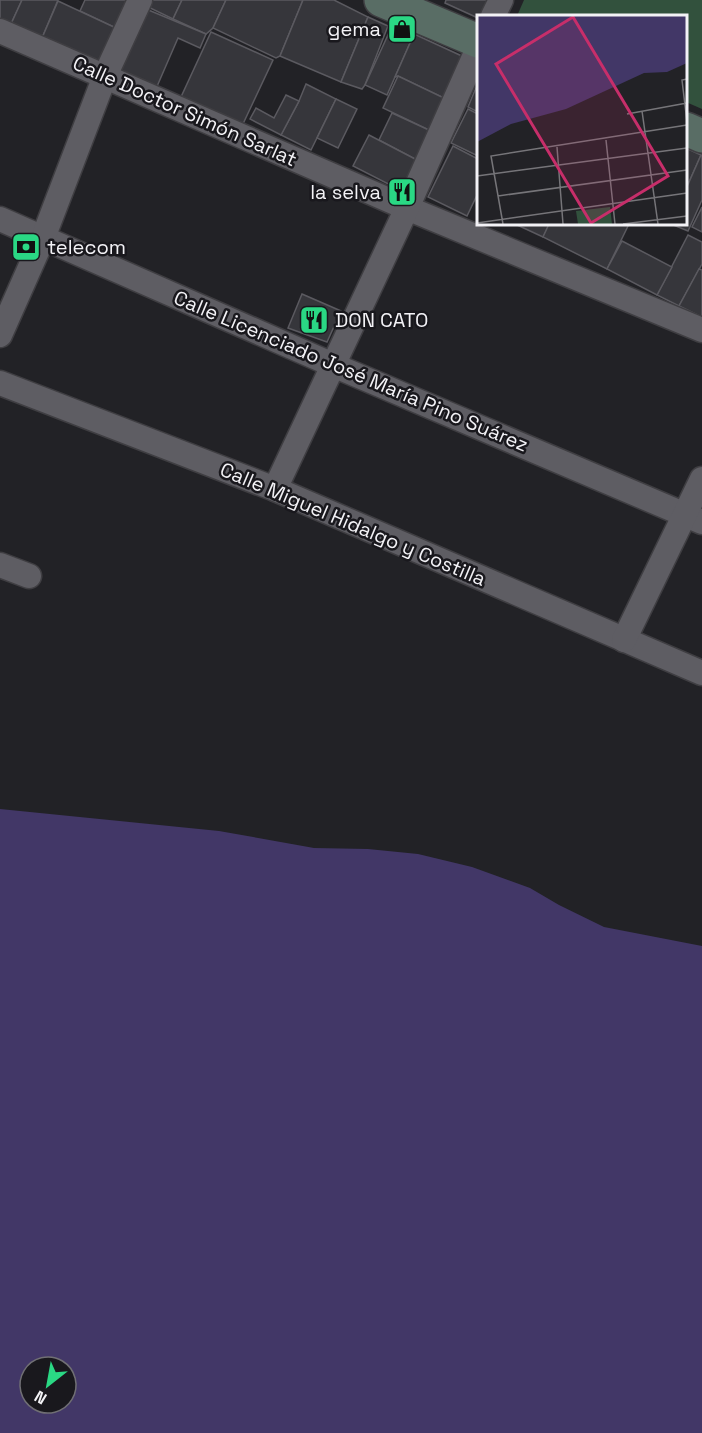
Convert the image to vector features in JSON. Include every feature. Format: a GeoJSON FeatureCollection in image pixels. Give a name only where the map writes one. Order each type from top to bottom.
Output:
{"type":"FeatureCollection","features":[{"type":"Feature","properties":{"kind":"main road"},"geometry":{"type":"LineString","coordinates":[[381,0],[477,41]]}},
{"type":"Feature","properties":{"kind":"main road"},"geometry":{"type":"LineString","coordinates":[[687,129],[702,136]]}},
{"type":"Feature","properties":{"kind":"street"},"geometry":{"type":"LineString","coordinates":[[0,335],[43,238],[105,76],[140,0]]}},
{"type":"Feature","properties":{"kind":"street"},"geometry":{"type":"LineString","coordinates":[[494,15],[501,0]]}},
{"type":"Feature","properties":{"kind":"street","name":"Calle Doctor Simón Sarlat"},"geometry":{"type":"LineString","coordinates":[[0,31],[406,208],[702,330]]}},
{"type":"Feature","properties":{"kind":"street"},"geometry":{"type":"LineString","coordinates":[[275,489],[477,50]]}},
{"type":"Feature","properties":{"kind":"street","name":"Calle Licenciado José María Pino Suárez"},"geometry":{"type":"LineString","coordinates":[[0,219],[693,519]]}},
{"type":"Feature","properties":{"kind":"street","name":"Calle Miguel Hidalgo y Costilla"},"geometry":{"type":"LineString","coordinates":[[0,383],[275,489],[702,673]]}},
{"type":"Feature","properties":{"kind":"street"},"geometry":{"type":"LineString","coordinates":[[624,640],[693,519],[702,479]]}},
{"type":"Feature","properties":{"kind":"street"},"geometry":{"type":"LineString","coordinates":[[0,565],[29,576]]}},
{"type":"Feature","properties":{"kind":"green space"},"geometry":{"type":"Polygon","coordinates":[[[524,0],[702,0],[702,109],[687,102],[687,15],[517,15],[524,0]]]}},
{"type":"Feature","properties":{"kind":"shaded area"},"geometry":{"type":"Polygon","coordinates":[[[0,809],[219,831],[314,848],[368,849],[418,854],[472,867],[530,888],[604,927],[702,946],[702,1433],[0,1433],[0,809]]]}},
{"type":"Feature","properties":{"kind":"building"},"geometry":{"type":"Polygon","coordinates":[[[0,0],[22,0],[11,24],[0,19],[0,0]]]}},
{"type":"Feature","properties":{"kind":"building"},"geometry":{"type":"Polygon","coordinates":[[[22,0],[58,0],[42,38],[11,24],[22,0]]]}},
{"type":"Feature","properties":{"kind":"building"},"geometry":{"type":"Polygon","coordinates":[[[85,0],[129,0],[116,28],[80,11],[85,0]]]}},
{"type":"Feature","properties":{"kind":"building"},"geometry":{"type":"Polygon","coordinates":[[[149,0],[182,0],[173,19],[146,6],[149,0]]]}},
{"type":"Feature","properties":{"kind":"building"},"geometry":{"type":"Polygon","coordinates":[[[182,0],[226,0],[213,28],[206,34],[173,19],[182,0]]]}},
{"type":"Feature","properties":{"kind":"building"},"geometry":{"type":"Polygon","coordinates":[[[226,0],[303,0],[280,56],[276,58],[213,28],[226,0]]]}},
{"type":"Feature","properties":{"kind":"building"},"geometry":{"type":"Polygon","coordinates":[[[303,0],[334,0],[368,17],[341,82],[280,56],[303,0]]]}},
{"type":"Feature","properties":{"kind":"building"},"geometry":{"type":"Polygon","coordinates":[[[446,0],[494,0],[486,15],[477,15],[477,18],[445,3],[446,0]]]}},
{"type":"Feature","properties":{"kind":"building"},"geometry":{"type":"Polygon","coordinates":[[[58,1],[116,28],[99,65],[42,38],[58,1]]]}},
{"type":"Feature","properties":{"kind":"building"},"geometry":{"type":"Polygon","coordinates":[[[146,9],[206,34],[200,48],[178,38],[155,91],[118,75],[146,9]]]}},
{"type":"Feature","properties":{"kind":"building"},"geometry":{"type":"Polygon","coordinates":[[[368,17],[388,26],[362,89],[341,82],[368,17]]]}},
{"type":"Feature","properties":{"kind":"building"},"geometry":{"type":"Polygon","coordinates":[[[393,24],[414,34],[387,95],[365,85],[393,24]]]}},
{"type":"Feature","properties":{"kind":"building"},"geometry":{"type":"Polygon","coordinates":[[[211,32],[273,60],[242,126],[181,97],[211,32]]]}},
{"type":"Feature","properties":{"kind":"building"},"geometry":{"type":"Polygon","coordinates":[[[414,34],[464,57],[446,99],[398,76],[395,77],[414,34]]]}},
{"type":"Feature","properties":{"kind":"building"},"geometry":{"type":"Polygon","coordinates":[[[398,76],[446,99],[431,131],[383,108],[398,76]]]}},
{"type":"Feature","properties":{"kind":"building"},"geometry":{"type":"Polygon","coordinates":[[[306,84],[336,99],[311,150],[281,135],[306,84]]]}},
{"type":"Feature","properties":{"kind":"building"},"geometry":{"type":"Polygon","coordinates":[[[477,85],[477,112],[468,107],[477,85]]]}},
{"type":"Feature","properties":{"kind":"building"},"geometry":{"type":"Polygon","coordinates":[[[286,95],[299,101],[281,135],[250,119],[256,108],[274,118],[286,95]]]}},
{"type":"Feature","properties":{"kind":"building"},"geometry":{"type":"Polygon","coordinates":[[[336,99],[357,109],[338,148],[317,138],[336,99]]]}},
{"type":"Feature","properties":{"kind":"building"},"geometry":{"type":"Polygon","coordinates":[[[468,109],[477,114],[477,156],[451,143],[468,109]]]}},
{"type":"Feature","properties":{"kind":"building"},"geometry":{"type":"Polygon","coordinates":[[[392,113],[431,131],[417,160],[379,140],[392,113]]]}},
{"type":"Feature","properties":{"kind":"building"},"geometry":{"type":"Polygon","coordinates":[[[369,135],[417,160],[402,191],[353,166],[369,135]]]}},
{"type":"Feature","properties":{"kind":"building"},"geometry":{"type":"Polygon","coordinates":[[[453,146],[477,158],[477,195],[467,216],[428,197],[453,146]]]}},
{"type":"Feature","properties":{"kind":"building"},"geometry":{"type":"Polygon","coordinates":[[[687,148],[701,155],[687,187],[687,148]]]}},
{"type":"Feature","properties":{"kind":"building"},"geometry":{"type":"Polygon","coordinates":[[[701,155],[702,200],[688,231],[673,225],[687,225],[687,187],[701,155]]]}},
{"type":"Feature","properties":{"kind":"building"},"geometry":{"type":"Polygon","coordinates":[[[702,207],[702,232],[692,227],[702,207]]]}},
{"type":"Feature","properties":{"kind":"building"},"geometry":{"type":"Polygon","coordinates":[[[517,225],[549,225],[543,237],[517,225]]]}},
{"type":"Feature","properties":{"kind":"building"},"geometry":{"type":"Polygon","coordinates":[[[549,225],[629,225],[607,269],[543,237],[549,225]]]}},
{"type":"Feature","properties":{"kind":"building"},"geometry":{"type":"Polygon","coordinates":[[[688,235],[702,242],[702,264],[679,306],[657,295],[688,235]]]}},
{"type":"Feature","properties":{"kind":"building"},"geometry":{"type":"Polygon","coordinates":[[[622,241],[672,267],[657,295],[607,269],[622,241]]]}},
{"type":"Feature","properties":{"kind":"building"},"geometry":{"type":"Polygon","coordinates":[[[699,269],[702,270],[702,317],[679,306],[699,269]]]}},
{"type":"Feature","properties":{"kind":"building","name":"DON CATO"},"geometry":{"type":"Polygon","coordinates":[[[302,294],[341,311],[327,342],[288,328],[302,294]]]}},
{"type":"Feature","properties":{"kind":"place","name":"gema"},"geometry":{"type":"Point","coordinates":[402,29]}},
{"type":"Feature","properties":{"kind":"place","name":"la selva"},"geometry":{"type":"Point","coordinates":[402,192]}},
{"type":"Feature","properties":{"kind":"place","name":"telecom"},"geometry":{"type":"Point","coordinates":[26,247]}},
{"type":"Feature","properties":{"kind":"place","name":"DON CATO"},"geometry":{"type":"Point","coordinates":[314,320]}}]}
